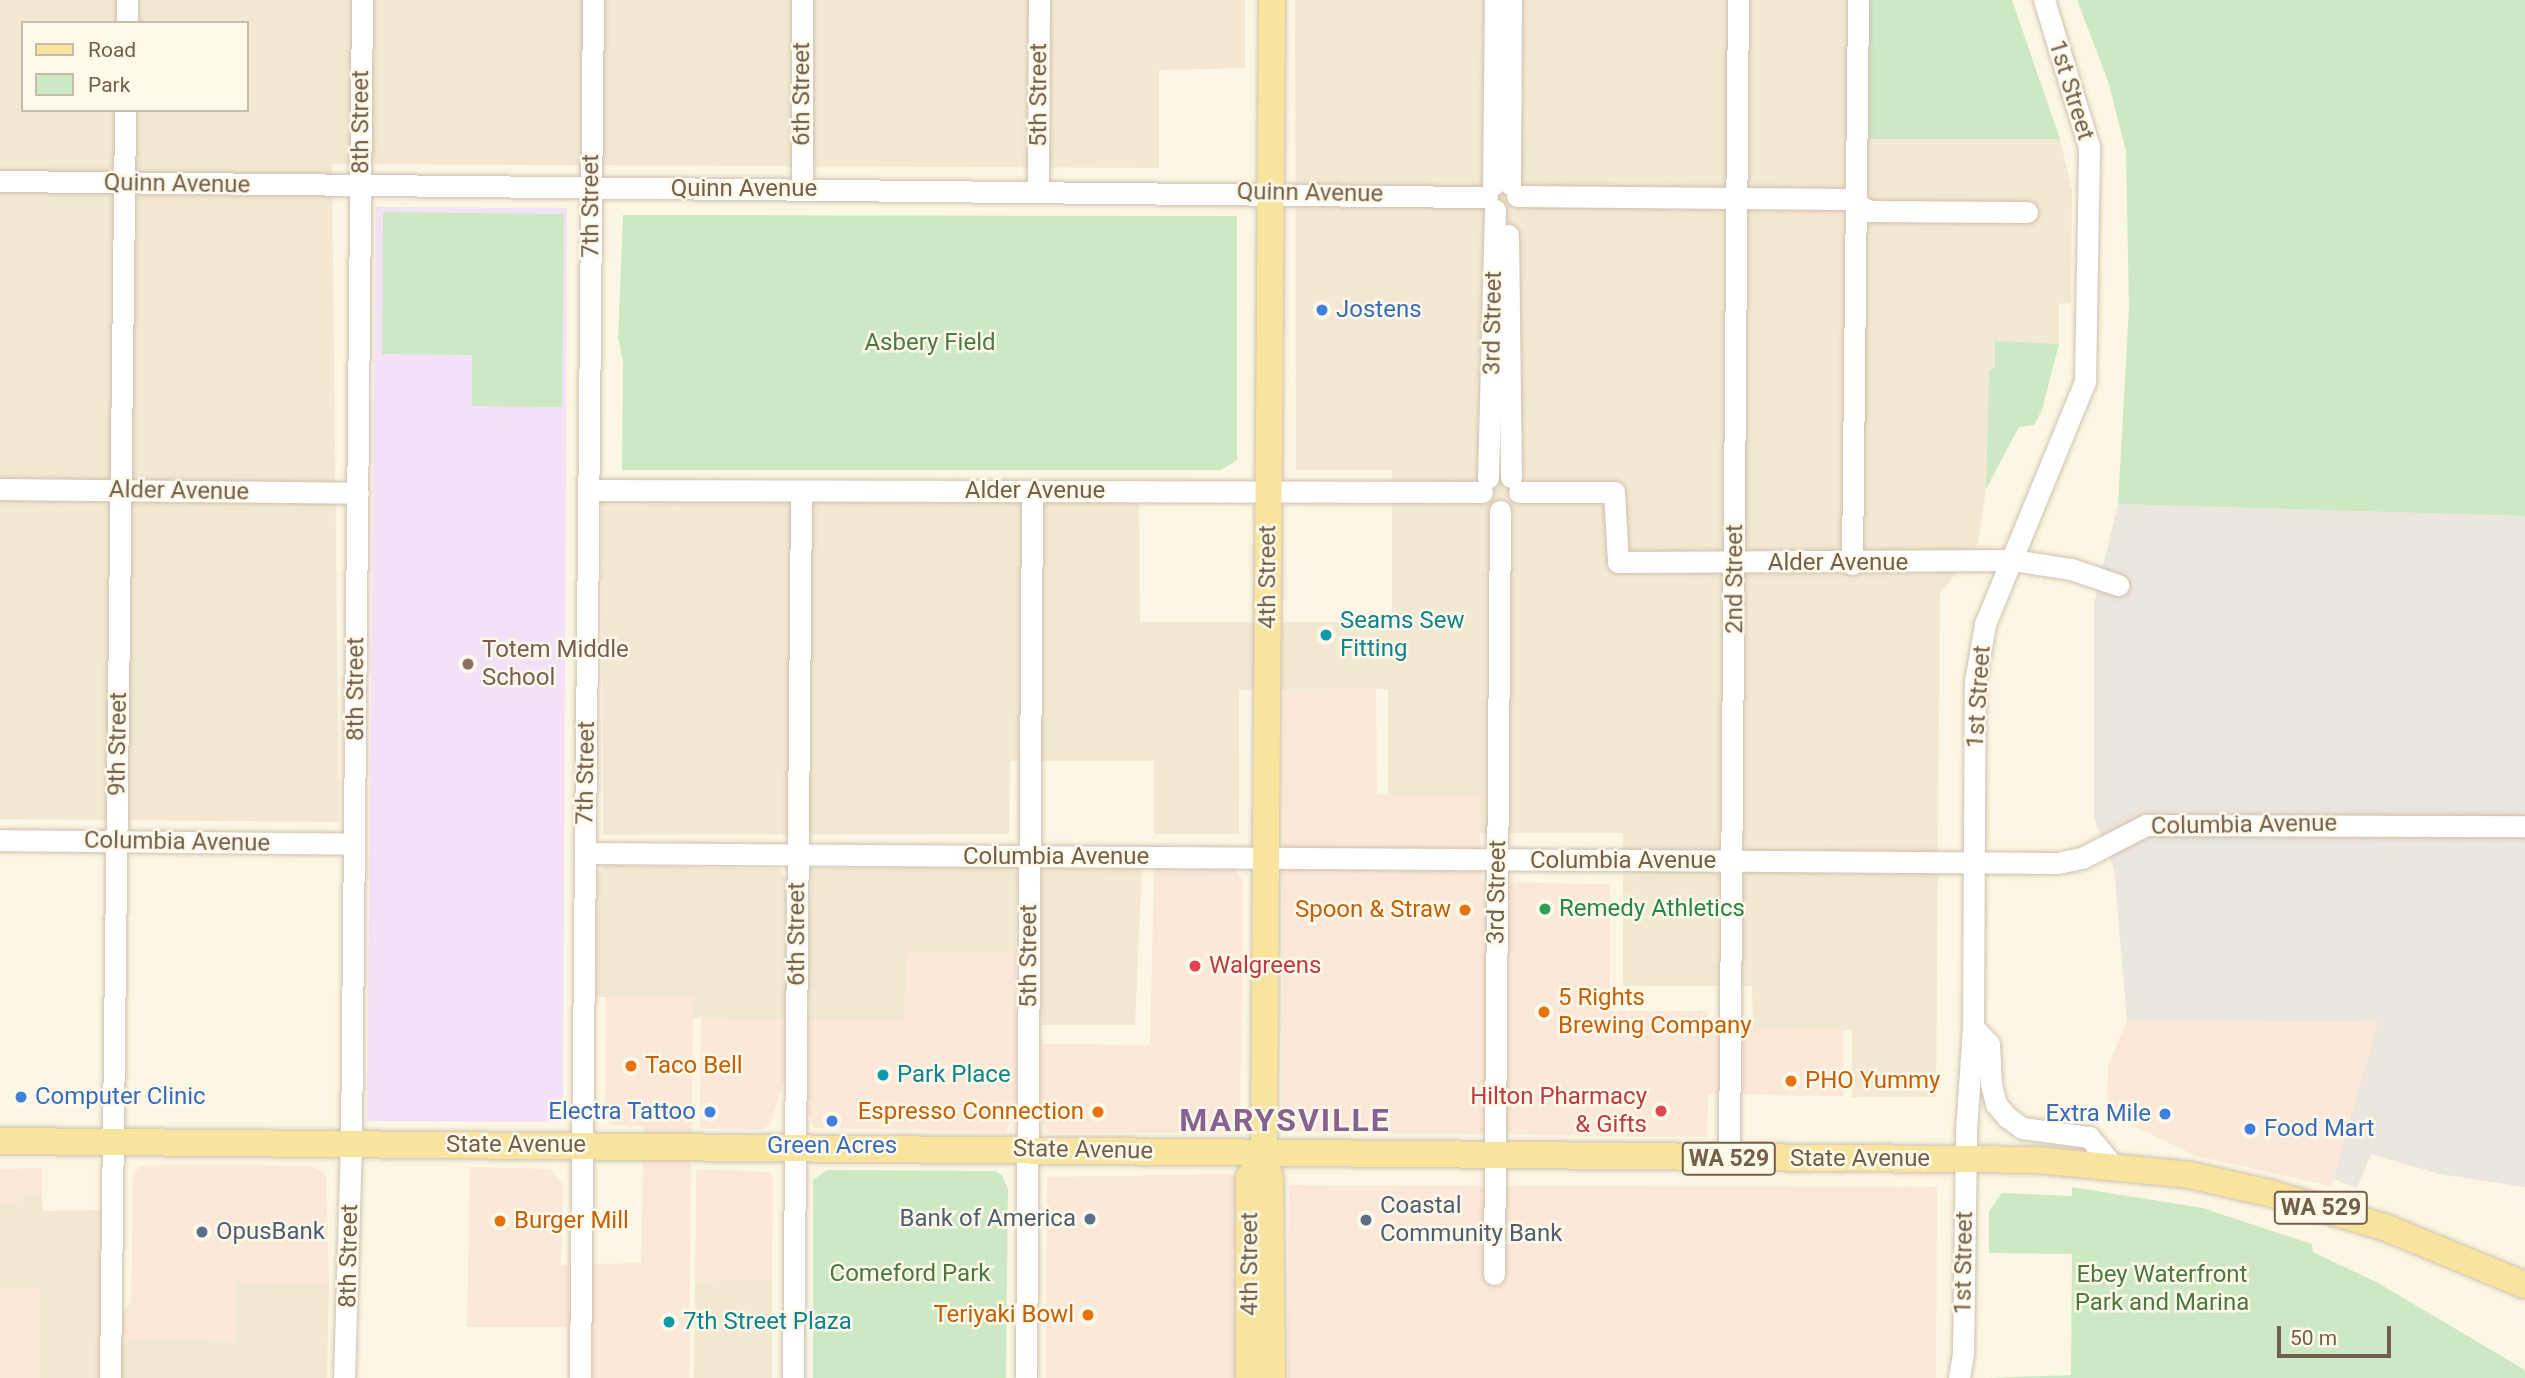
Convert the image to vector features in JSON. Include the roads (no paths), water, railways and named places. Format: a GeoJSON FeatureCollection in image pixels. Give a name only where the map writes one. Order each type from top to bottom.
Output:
{"type":"FeatureCollection","features":[{"type":"Feature","properties":{"kind":"main road","name":"4th Street"},"geometry":{"type":"LineString","coordinates":[[1272,0],[1264,1153],[1270,1180],[1272,1378]]}},
{"type":"Feature","properties":{"kind":"main road","name":"State Avenue"},"geometry":{"type":"LineString","coordinates":[[0,1141],[795,1146],[1966,1159],[2114,1167],[2189,1175],[2339,1212],[2522,1283]]}},
{"type":"Feature","properties":{"kind":"main road","name":"4th Street"},"geometry":{"type":"LineString","coordinates":[[1249,1378],[1249,1178],[1264,1153]]}},
{"type":"Feature","properties":{"kind":"street"},"geometry":{"type":"LineString","coordinates":[[127,0],[127,21]]}},
{"type":"Feature","properties":{"kind":"street","name":"8th Street"},"geometry":{"type":"LineString","coordinates":[[344,1378],[351,1144],[362,0]]}},
{"type":"Feature","properties":{"kind":"street","name":"7th Street"},"geometry":{"type":"LineString","coordinates":[[580,1378],[593,0]]}},
{"type":"Feature","properties":{"kind":"street","name":"6th Street"},"geometry":{"type":"LineString","coordinates":[[802,0],[802,189]]}},
{"type":"Feature","properties":{"kind":"street","name":"5th Street"},"geometry":{"type":"LineString","coordinates":[[1038,189],[1039,0]]}},
{"type":"Feature","properties":{"kind":"street","name":"3rd Street"},"geometry":{"type":"LineString","coordinates":[[1494,0],[1515,485]]}},
{"type":"Feature","properties":{"kind":"street","name":"3rd Street"},"geometry":{"type":"LineString","coordinates":[[1485,485],[1511,0]]}},
{"type":"Feature","properties":{"kind":"street","name":"2nd Street"},"geometry":{"type":"LineString","coordinates":[[1729,1158],[1738,0]]}},
{"type":"Feature","properties":{"kind":"street"},"geometry":{"type":"LineString","coordinates":[[1852,564],[1858,204],[1858,0]]}},
{"type":"Feature","properties":{"kind":"street","name":"1st Street"},"geometry":{"type":"LineString","coordinates":[[1959,1378],[1963,1354],[1966,1159],[1973,1027],[1975,682],[1985,624],[2085,381],[2089,147],[2044,0]]}},
{"type":"Feature","properties":{"kind":"street","name":"9th Street"},"geometry":{"type":"LineString","coordinates":[[110,1378],[125,112]]}},
{"type":"Feature","properties":{"kind":"street","name":"Quinn Avenue"},"geometry":{"type":"LineString","coordinates":[[0,181],[590,189],[1038,189],[1502,197],[1847,199],[1870,211],[2027,212]]}},
{"type":"Feature","properties":{"kind":"street"},"geometry":{"type":"LineString","coordinates":[[1500,473],[1515,485],[1513,505],[1500,511],[1487,505],[1485,485],[1500,473]]}},
{"type":"Feature","properties":{"kind":"street","name":"Alder Avenue"},"geometry":{"type":"LineString","coordinates":[[589,490],[1268,491],[1485,485]]}},
{"type":"Feature","properties":{"kind":"street","name":"Alder Avenue"},"geometry":{"type":"LineString","coordinates":[[1515,485],[1614,492],[1618,562],[1852,564],[2013,560]]}},
{"type":"Feature","properties":{"kind":"street","name":"Alder Avenue"},"geometry":{"type":"LineString","coordinates":[[0,489],[358,493]]}},
{"type":"Feature","properties":{"kind":"street","name":"6th Street"},"geometry":{"type":"LineString","coordinates":[[793,1378],[801,491]]}},
{"type":"Feature","properties":{"kind":"street","name":"5th Street"},"geometry":{"type":"LineString","coordinates":[[1026,1378],[1032,491]]}},
{"type":"Feature","properties":{"kind":"street","name":"3rd Street"},"geometry":{"type":"LineString","coordinates":[[1494,1274],[1500,511]]}},
{"type":"Feature","properties":{"kind":"street"},"geometry":{"type":"LineString","coordinates":[[2013,560],[2071,569],[2118,585]]}},
{"type":"Feature","properties":{"kind":"street","name":"Columbia Avenue"},"geometry":{"type":"LineString","coordinates":[[586,853],[1974,863],[2070,861],[2146,825],[2525,826]]}},
{"type":"Feature","properties":{"kind":"street","name":"Columbia Avenue"},"geometry":{"type":"LineString","coordinates":[[0,840],[354,844]]}},
{"type":"Feature","properties":{"kind":"street"},"geometry":{"type":"LineString","coordinates":[[1973,1027],[1989,1044],[1991,1084],[1996,1104],[2007,1117],[2022,1128],[2089,1137],[2114,1167]]}},
{"type":"Feature","properties":{"kind":"place","name":"Jostens"},"geometry":{"type":"Point","coordinates":[1322,310]}},
{"type":"Feature","properties":{"kind":"place","name":"Seams Sew Fitting"},"geometry":{"type":"Point","coordinates":[1326,635]}},
{"type":"Feature","properties":{"kind":"place","name":"Totem Middle School"},"geometry":{"type":"Point","coordinates":[468,664]}},
{"type":"Feature","properties":{"kind":"place","name":"Remedy Athletics"},"geometry":{"type":"Point","coordinates":[1545,909]}},
{"type":"Feature","properties":{"kind":"place","name":"Spoon & Straw"},"geometry":{"type":"Point","coordinates":[1465,910]}},
{"type":"Feature","properties":{"kind":"place","name":"Walgreens"},"geometry":{"type":"Point","coordinates":[1195,966]}},
{"type":"Feature","properties":{"kind":"place","name":"5 Rights Brewing Company"},"geometry":{"type":"Point","coordinates":[1544,1012]}},
{"type":"Feature","properties":{"kind":"place","name":"Taco Bell"},"geometry":{"type":"Point","coordinates":[631,1066]}},
{"type":"Feature","properties":{"kind":"place","name":"Park Place"},"geometry":{"type":"Point","coordinates":[883,1075]}},
{"type":"Feature","properties":{"kind":"place","name":"PHO Yummy"},"geometry":{"type":"Point","coordinates":[1791,1081]}},
{"type":"Feature","properties":{"kind":"place","name":"Computer Clinic"},"geometry":{"type":"Point","coordinates":[21,1097]}},
{"type":"Feature","properties":{"kind":"place","name":"Hilton Pharmacy & Gifts"},"geometry":{"type":"Point","coordinates":[1661,1111]}},
{"type":"Feature","properties":{"kind":"place","name":"Electra Tattoo"},"geometry":{"type":"Point","coordinates":[710,1112]}},
{"type":"Feature","properties":{"kind":"place","name":"Espresso Connection"},"geometry":{"type":"Point","coordinates":[1098,1112]}},
{"type":"Feature","properties":{"kind":"place","name":"Extra Mile"},"geometry":{"type":"Point","coordinates":[2165,1114]}},
{"type":"Feature","properties":{"kind":"place","name":"Green Acres"},"geometry":{"type":"Point","coordinates":[832,1121]}},
{"type":"Feature","properties":{"kind":"place","name":"Food Mart"},"geometry":{"type":"Point","coordinates":[2250,1129]}},
{"type":"Feature","properties":{"kind":"place","name":"Bank of America"},"geometry":{"type":"Point","coordinates":[1090,1219]}},
{"type":"Feature","properties":{"kind":"place","name":"Coastal Community Bank"},"geometry":{"type":"Point","coordinates":[1366,1220]}},
{"type":"Feature","properties":{"kind":"place","name":"Burger Mill"},"geometry":{"type":"Point","coordinates":[500,1221]}},
{"type":"Feature","properties":{"kind":"place","name":"OpusBank"},"geometry":{"type":"Point","coordinates":[202,1232]}},
{"type":"Feature","properties":{"kind":"place","name":"Teriyaki Bowl"},"geometry":{"type":"Point","coordinates":[1088,1315]}},
{"type":"Feature","properties":{"kind":"place","name":"7th Street Plaza"},"geometry":{"type":"Point","coordinates":[669,1322]}},
{"type":"Feature","properties":{"kind":"district","name":"MARYSVILLE"},"geometry":{"type":"Point","coordinates":[1285,1120]}},
{"type":"Feature","properties":{"kind":"park label","name":"Asbery Field"},"geometry":{"type":"Point","coordinates":[930,343]}},
{"type":"Feature","properties":{"kind":"park label","name":"Comeford Park"},"geometry":{"type":"Point","coordinates":[910,1274]}},
{"type":"Feature","properties":{"kind":"park label","name":"Ebey Waterfront Park and Marina"},"geometry":{"type":"Point","coordinates":[2162,1289]}}]}
